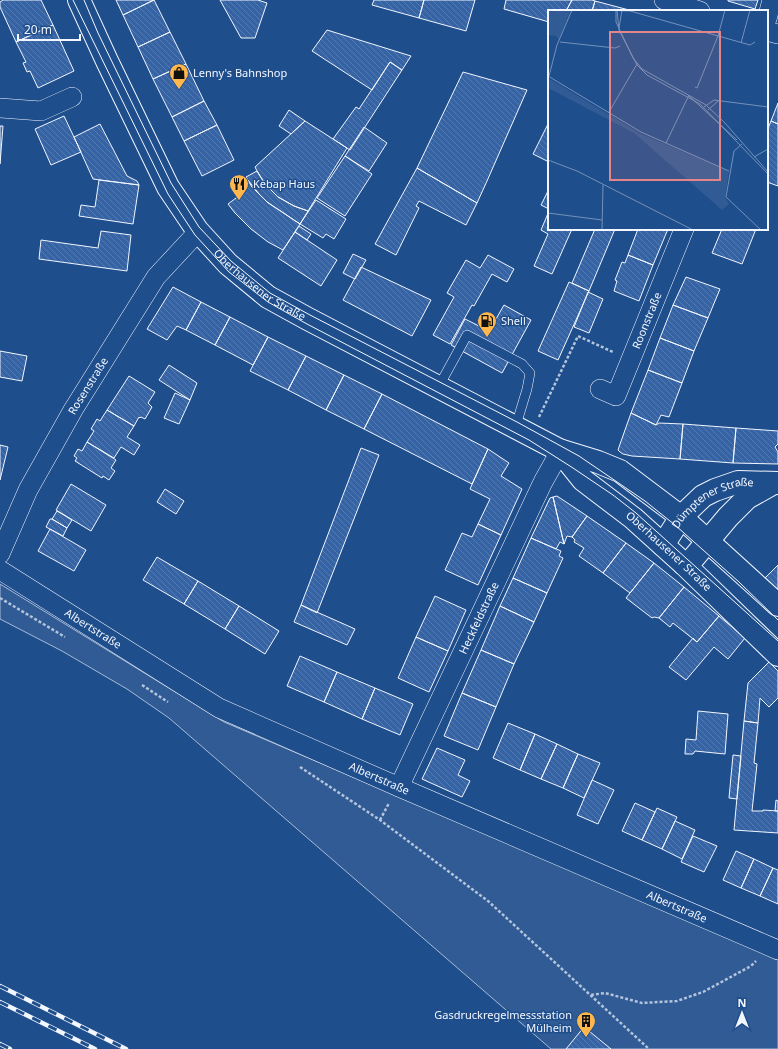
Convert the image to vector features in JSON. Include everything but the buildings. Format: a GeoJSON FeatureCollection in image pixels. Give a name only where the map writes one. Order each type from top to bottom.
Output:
{"type":"FeatureCollection","features":[{"type":"Feature","properties":{"kind":"main road","name":"Oberhausener Straße"},"geometry":{"type":"LineString","coordinates":[[78,0],[168,187],[197,230],[228,264],[268,298],[559,450],[598,462],[620,471],[681,517],[778,605]]}},
{"type":"Feature","properties":{"kind":"main road","name":"Oberhausener Straße"},"geometry":{"type":"LineString","coordinates":[[559,450],[583,480],[622,509],[663,545],[778,655]]}},
{"type":"Feature","properties":{"kind":"main road","name":"Dümptener Straße"},"geometry":{"type":"LineString","coordinates":[[663,545],[681,517],[703,496],[738,482],[776,483]]}},
{"type":"Feature","properties":{"kind":"main road","name":"Dümptener Straße"},"geometry":{"type":"LineString","coordinates":[[684,564],[691,561],[728,517],[747,498],[776,483]]}},
{"type":"Feature","properties":{"kind":"street"},"geometry":{"type":"LineString","coordinates":[[664,0],[697,10]]}},
{"type":"Feature","properties":{"kind":"street"},"geometry":{"type":"LineString","coordinates":[[768,14],[772,0]]}},
{"type":"Feature","properties":{"kind":"street"},"geometry":{"type":"LineString","coordinates":[[768,31],[778,34]]}},
{"type":"Feature","properties":{"kind":"street"},"geometry":{"type":"LineString","coordinates":[[0,108],[41,111],[72,97]]}},
{"type":"Feature","properties":{"kind":"street","name":"Rosenstraße"},"geometry":{"type":"LineString","coordinates":[[0,554],[28,490],[73,410],[156,277],[195,236],[197,230]]}},
{"type":"Feature","properties":{"kind":"street","name":"Roonstraße"},"geometry":{"type":"LineString","coordinates":[[600,389],[616,396],[632,360],[684,230]]}},
{"type":"Feature","properties":{"kind":"street","name":"Heckfeldstraße"},"geometry":{"type":"LineString","coordinates":[[399,787],[543,482],[557,458],[559,450]]}},
{"type":"Feature","properties":{"kind":"street","name":"Albertstraße"},"geometry":{"type":"LineString","coordinates":[[0,570],[219,708],[774,948]]}},
{"type":"Feature","properties":{"kind":"lane"},"geometry":{"type":"LineString","coordinates":[[438,386],[467,335],[522,364],[530,373],[527,389],[517,422],[522,431]]}},
{"type":"Feature","properties":{"kind":"path"},"geometry":{"type":"LineString","coordinates":[[522,431],[578,336],[632,360]]}},
{"type":"Feature","properties":{"kind":"path"},"geometry":{"type":"LineString","coordinates":[[0,598],[69,639]]}},
{"type":"Feature","properties":{"kind":"path"},"geometry":{"type":"LineString","coordinates":[[139,683],[171,703]]}},
{"type":"Feature","properties":{"kind":"path"},"geometry":{"type":"LineString","coordinates":[[294,764],[380,820],[488,901],[649,1049]]}},
{"type":"Feature","properties":{"kind":"path"},"geometry":{"type":"LineString","coordinates":[[590,996],[605,994],[642,1003],[677,1001],[703,992],[751,966],[774,948]]}},
{"type":"Feature","properties":{"kind":"shaded area"},"geometry":{"type":"Polygon","coordinates":[[[0,584],[224,722],[778,958],[778,1049],[551,1049],[169,718],[127,689],[62,651],[0,619],[0,584]]]}},
{"type":"Feature","properties":{"kind":"tram line"},"geometry":{"type":"LineString","coordinates":[[73,0],[168,194],[195,235],[229,272],[268,302],[307,324],[529,440],[573,468],[613,495],[636,513],[778,641]]}},
{"type":"Feature","properties":{"kind":"tram line"},"geometry":{"type":"LineString","coordinates":[[84,0],[98,33],[171,183],[199,227],[231,261],[270,293],[579,456],[645,501],[675,525],[739,582],[778,620]]}},
{"type":"Feature","properties":{"kind":"railway"},"geometry":{"type":"LineString","coordinates":[[0,986],[126,1049]]}},
{"type":"Feature","properties":{"kind":"railway"},"geometry":{"type":"LineString","coordinates":[[0,1002],[95,1049]]}},
{"type":"Feature","properties":{"kind":"railway"},"geometry":{"type":"LineString","coordinates":[[0,1044],[10,1049]]}},
{"type":"Feature","properties":{"kind":"place","name":"Lenny's Bahnshop"},"geometry":{"type":"Point","coordinates":[179,90]}},
{"type":"Feature","properties":{"kind":"place","name":"Kebap Haus"},"geometry":{"type":"Point","coordinates":[239,201]}},
{"type":"Feature","properties":{"kind":"place","name":"Shell"},"geometry":{"type":"Point","coordinates":[487,338]}},
{"type":"Feature","properties":{"kind":"place","name":"Gasdruckregelmessstation Mülheim"},"geometry":{"type":"Point","coordinates":[586,1038]}}]}
